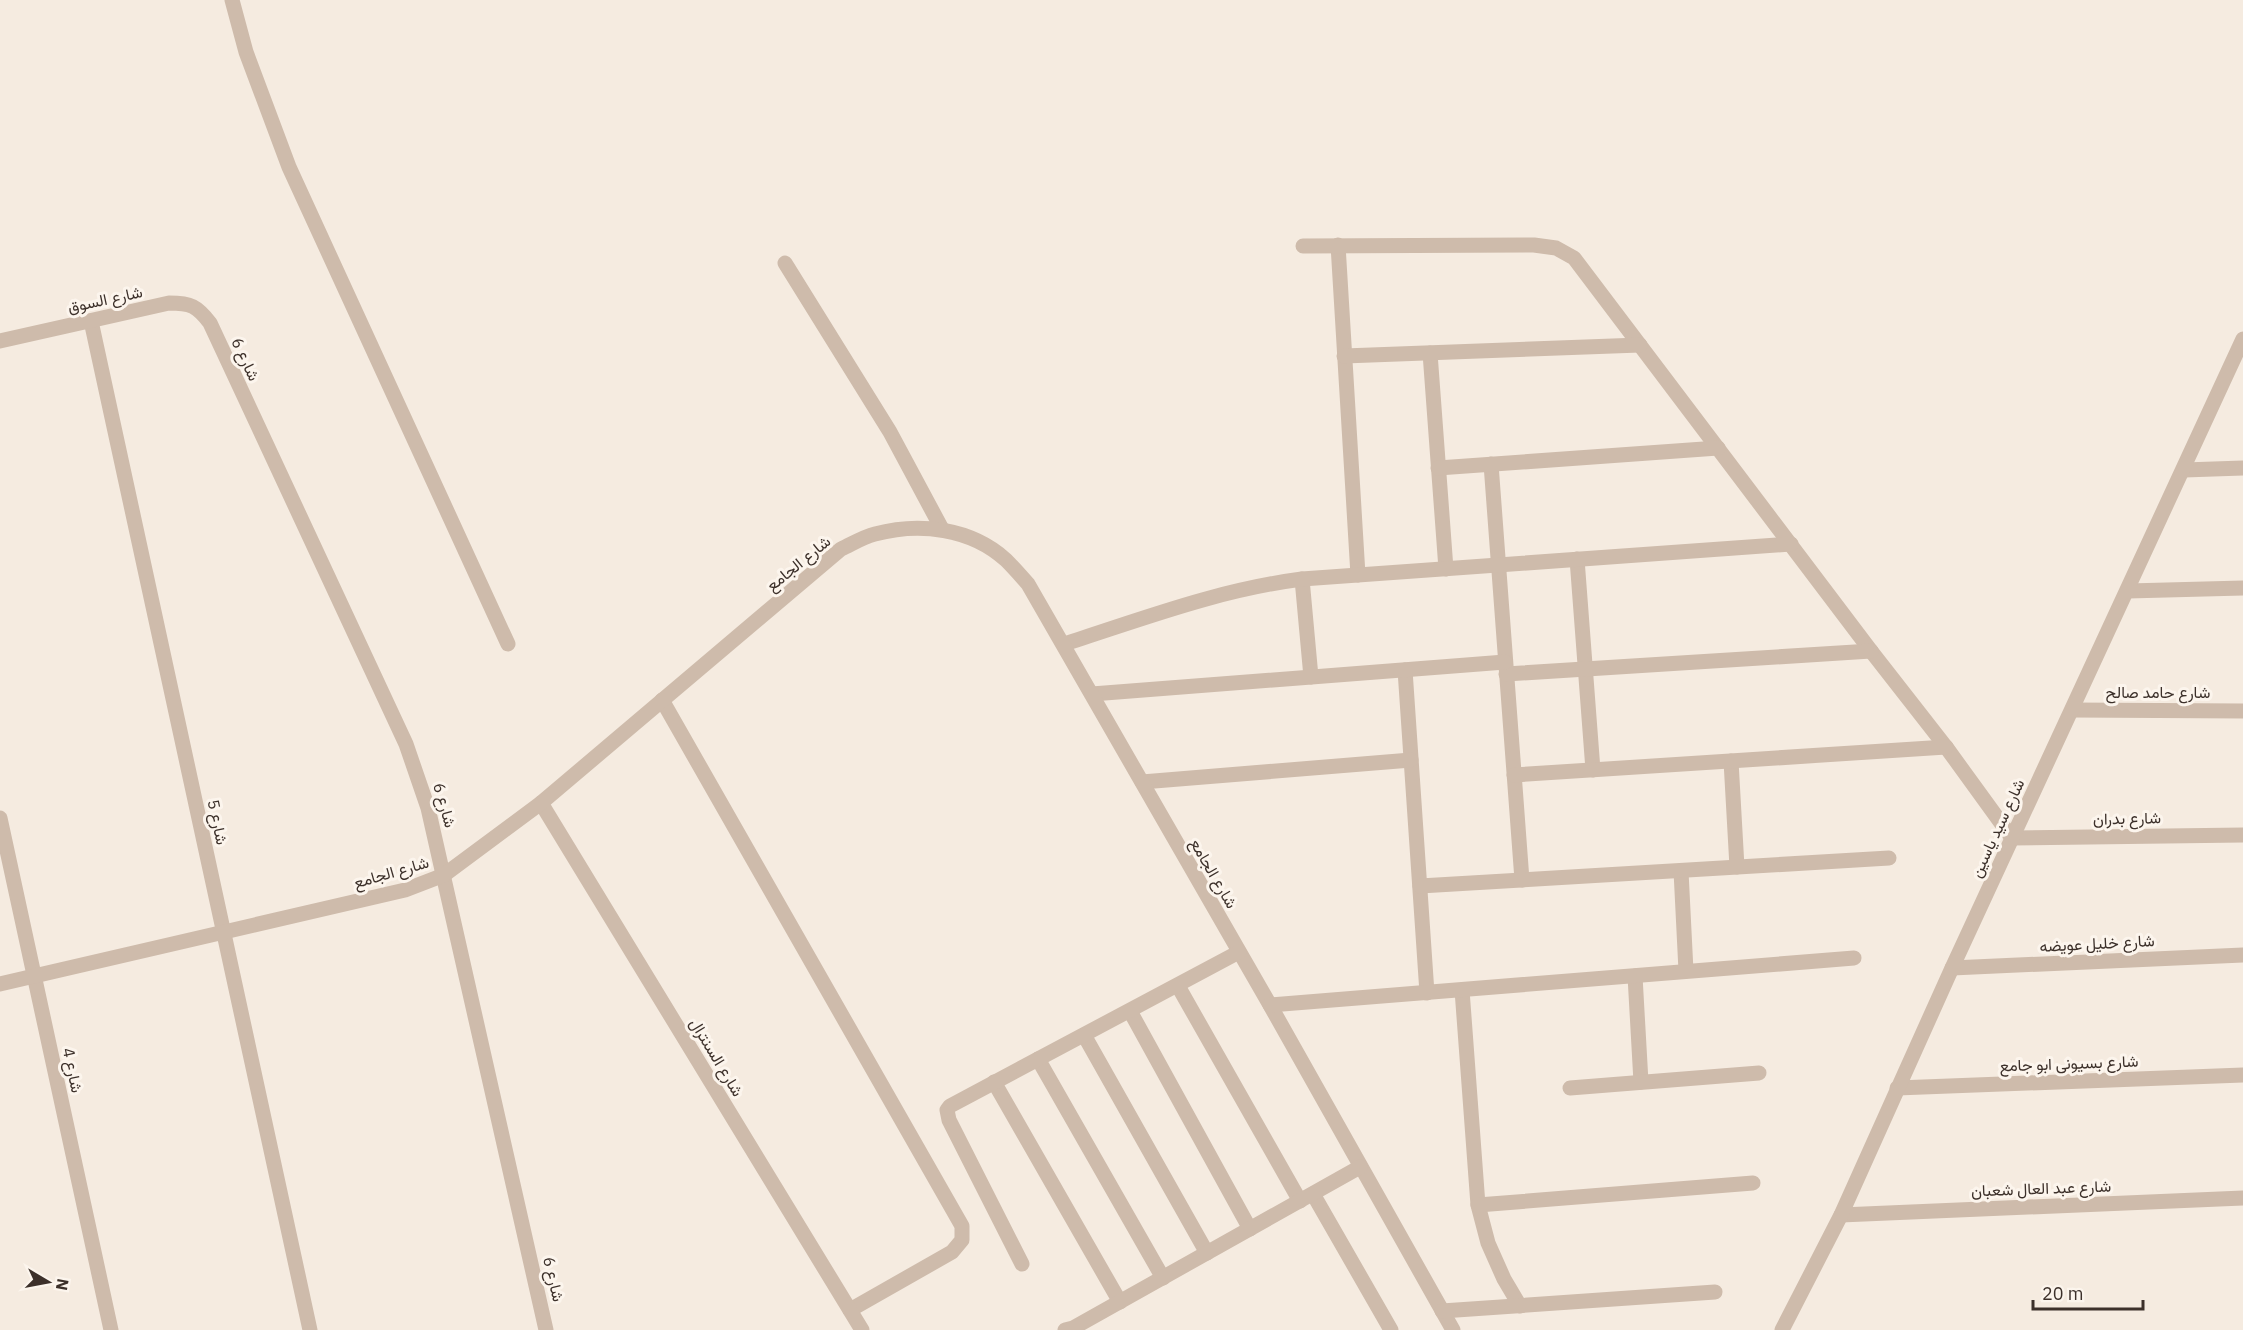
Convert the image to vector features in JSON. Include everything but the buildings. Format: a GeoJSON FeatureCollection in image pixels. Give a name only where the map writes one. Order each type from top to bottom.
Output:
{"type":"FeatureCollection","features":[{"type":"Feature","properties":{"kind":"street"},"geometry":{"type":"LineString","coordinates":[[232,0],[246,52],[289,167],[508,644]]}},
{"type":"Feature","properties":{"kind":"street"},"geometry":{"type":"LineString","coordinates":[[1338,245],[1358,575]]}},
{"type":"Feature","properties":{"kind":"street"},"geometry":{"type":"LineString","coordinates":[[1303,246],[1534,245],[1556,248],[1574,258],[1946,747],[2012,838]]}},
{"type":"Feature","properties":{"kind":"street"},"geometry":{"type":"LineString","coordinates":[[785,263],[890,432],[942,529]]}},
{"type":"Feature","properties":{"kind":"street","name":"شارع السوق"},"geometry":{"type":"LineString","coordinates":[[0,341],[170,303],[186,303],[200,310],[210,323]]}},
{"type":"Feature","properties":{"kind":"street","name":"شارع 5"},"geometry":{"type":"LineString","coordinates":[[91,321],[310,1330]]}},
{"type":"Feature","properties":{"kind":"street","name":"شارع 6"},"geometry":{"type":"LineString","coordinates":[[210,323],[406,744],[428,808],[546,1330]]}},
{"type":"Feature","properties":{"kind":"street","name":"شارع سيد ياسين"},"geometry":{"type":"LineString","coordinates":[[1782,1330],[1840,1215],[2243,339]]}},
{"type":"Feature","properties":{"kind":"street"},"geometry":{"type":"LineString","coordinates":[[1344,356],[1640,345]]}},
{"type":"Feature","properties":{"kind":"street"},"geometry":{"type":"LineString","coordinates":[[1430,353],[1446,569]]}},
{"type":"Feature","properties":{"kind":"street"},"geometry":{"type":"LineString","coordinates":[[1438,468],[1718,448]]}},
{"type":"Feature","properties":{"kind":"street"},"geometry":{"type":"LineString","coordinates":[[1491,464],[1522,880]]}},
{"type":"Feature","properties":{"kind":"street"},"geometry":{"type":"LineString","coordinates":[[2184,470],[2243,468]]}},
{"type":"Feature","properties":{"kind":"street","name":"شارع الجامع"},"geometry":{"type":"LineString","coordinates":[[0,984],[405,890],[444,875],[541,803],[841,549],[873,534],[907,528],[942,529],[975,540],[1004,559],[1028,584],[1270,1005],[1453,1330]]}},
{"type":"Feature","properties":{"kind":"street"},"geometry":{"type":"LineString","coordinates":[[1064,644],[1205,598],[1302,579],[1791,544]]}},
{"type":"Feature","properties":{"kind":"street"},"geometry":{"type":"LineString","coordinates":[[1577,559],[1593,770]]}},
{"type":"Feature","properties":{"kind":"street"},"geometry":{"type":"LineString","coordinates":[[1302,579],[1311,677]]}},
{"type":"Feature","properties":{"kind":"street"},"geometry":{"type":"LineString","coordinates":[[2128,591],[2243,588]]}},
{"type":"Feature","properties":{"kind":"street"},"geometry":{"type":"LineString","coordinates":[[1092,694],[1405,670],[1586,669],[1871,651]]}},
{"type":"Feature","properties":{"kind":"street"},"geometry":{"type":"LineString","coordinates":[[1405,670],[1427,993]]}},
{"type":"Feature","properties":{"kind":"street"},"geometry":{"type":"LineString","coordinates":[[662,700],[962,1226],[962,1240],[952,1252],[850,1310]]}},
{"type":"Feature","properties":{"kind":"street","name":"شارع حامد صالح"},"geometry":{"type":"LineString","coordinates":[[2072,710],[2243,711]]}},
{"type":"Feature","properties":{"kind":"street"},"geometry":{"type":"LineString","coordinates":[[1514,775],[1946,747]]}},
{"type":"Feature","properties":{"kind":"street"},"geometry":{"type":"LineString","coordinates":[[1142,782],[1411,760]]}},
{"type":"Feature","properties":{"kind":"street"},"geometry":{"type":"LineString","coordinates":[[1731,761],[1737,867]]}},
{"type":"Feature","properties":{"kind":"street","name":"شارع السنترال"},"geometry":{"type":"LineString","coordinates":[[541,803],[862,1330]]}},
{"type":"Feature","properties":{"kind":"street","name":"شارع 4"},"geometry":{"type":"LineString","coordinates":[[0,818],[111,1330]]}},
{"type":"Feature","properties":{"kind":"street","name":"شارع بدران"},"geometry":{"type":"LineString","coordinates":[[2012,838],[2243,835]]}},
{"type":"Feature","properties":{"kind":"street"},"geometry":{"type":"LineString","coordinates":[[1420,886],[1889,858]]}},
{"type":"Feature","properties":{"kind":"street"},"geometry":{"type":"LineString","coordinates":[[1681,871],[1686,971]]}},
{"type":"Feature","properties":{"kind":"street"},"geometry":{"type":"LineString","coordinates":[[1022,1264],[947,1116],[947,1110],[954,1102],[1239,952]]}},
{"type":"Feature","properties":{"kind":"street","name":"شارع خليل عويضه"},"geometry":{"type":"LineString","coordinates":[[1952,968],[2243,955]]}},
{"type":"Feature","properties":{"kind":"street"},"geometry":{"type":"LineString","coordinates":[[1270,1005],[1854,958]]}},
{"type":"Feature","properties":{"kind":"street"},"geometry":{"type":"LineString","coordinates":[[1635,976],[1641,1082]]}},
{"type":"Feature","properties":{"kind":"street"},"geometry":{"type":"LineString","coordinates":[[1178,986],[1391,1330]]}},
{"type":"Feature","properties":{"kind":"street"},"geometry":{"type":"LineString","coordinates":[[1462,990],[1478,1205],[1488,1243],[1504,1279],[1520,1306]]}},
{"type":"Feature","properties":{"kind":"street"},"geometry":{"type":"LineString","coordinates":[[1130,1011],[1250,1229]]}},
{"type":"Feature","properties":{"kind":"street"},"geometry":{"type":"LineString","coordinates":[[1084,1035],[1207,1253]]}},
{"type":"Feature","properties":{"kind":"street"},"geometry":{"type":"LineString","coordinates":[[1038,1059],[1163,1278]]}},
{"type":"Feature","properties":{"kind":"street"},"geometry":{"type":"LineString","coordinates":[[1570,1088],[1759,1073]]}},
{"type":"Feature","properties":{"kind":"street","name":"شارع بسيونى ابو جامع"},"geometry":{"type":"LineString","coordinates":[[1897,1088],[2243,1075]]}},
{"type":"Feature","properties":{"kind":"street"},"geometry":{"type":"LineString","coordinates":[[994,1082],[1120,1302]]}},
{"type":"Feature","properties":{"kind":"street"},"geometry":{"type":"LineString","coordinates":[[1071,1329],[1360,1167]]}},
{"type":"Feature","properties":{"kind":"street"},"geometry":{"type":"LineString","coordinates":[[1478,1205],[1753,1183]]}},
{"type":"Feature","properties":{"kind":"street","name":"شارع عبد العال شعبان"},"geometry":{"type":"LineString","coordinates":[[1840,1215],[2243,1198]]}},
{"type":"Feature","properties":{"kind":"street"},"geometry":{"type":"LineString","coordinates":[[1442,1311],[1714,1292]]}}]}
